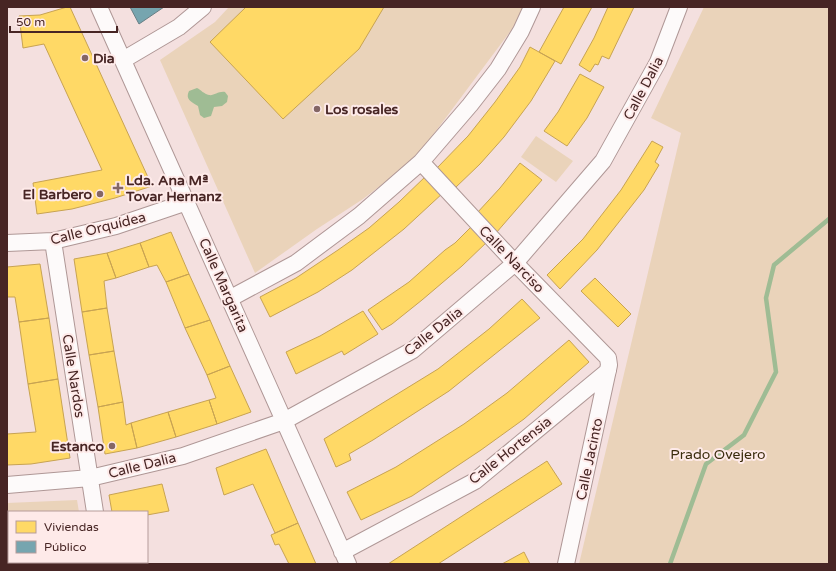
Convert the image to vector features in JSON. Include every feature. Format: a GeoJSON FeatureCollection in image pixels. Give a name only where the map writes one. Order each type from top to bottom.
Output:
{"type":"FeatureCollection","features":[{"type":"Feature","properties":{"kind":"street","name":"Calle Margarita"},"geometry":{"type":"LineString","coordinates":[[99,7],[345,558]]}},
{"type":"Feature","properties":{"kind":"street"},"geometry":{"type":"LineString","coordinates":[[123,60],[179,27],[203,7]]}},
{"type":"Feature","properties":{"kind":"street"},"geometry":{"type":"LineString","coordinates":[[229,299],[296,263],[359,216],[421,162],[470,105],[498,69],[532,7]]}},
{"type":"Feature","properties":{"kind":"street","name":"Calle Dalia"},"geometry":{"type":"LineString","coordinates":[[7,485],[90,478],[183,456],[284,421],[413,350],[515,263],[603,161],[658,62],[679,7]]}},
{"type":"Feature","properties":{"kind":"street","name":"Calle Narciso"},"geometry":{"type":"LineString","coordinates":[[421,162],[515,263],[605,354]]}},
{"type":"Feature","properties":{"kind":"street","name":"Calle Orquídea"},"geometry":{"type":"LineString","coordinates":[[7,244],[53,241],[116,226],[187,202]]}},
{"type":"Feature","properties":{"kind":"street","name":"Calle Nardos"},"geometry":{"type":"LineString","coordinates":[[53,241],[95,511]]}},
{"type":"Feature","properties":{"kind":"street","name":"Calle Jacinto"},"geometry":{"type":"LineString","coordinates":[[566,564],[608,371],[609,361],[605,354]]}},
{"type":"Feature","properties":{"kind":"street","name":"Calle Hortensia"},"geometry":{"type":"LineString","coordinates":[[345,558],[475,480],[608,371]]}},
{"type":"Feature","properties":{"kind":"street"},"geometry":{"type":"LineString","coordinates":[[555,415],[574,404],[584,402],[592,406],[597,421]]}},
{"type":"Feature","properties":{"kind":"green space","name":"Los rosales"},"geometry":{"type":"Polygon","coordinates":[[[229,7],[524,7],[512,29],[415,159],[363,199],[317,229],[255,273],[160,60],[215,22],[229,7]]]}},
{"type":"Feature","properties":{"kind":"green space","name":"Prado Ovejero"},"geometry":{"type":"Polygon","coordinates":[[[704,7],[829,7],[829,564],[579,564],[681,133],[651,118],[704,7]]]}},
{"type":"Feature","properties":{"kind":"green space"},"geometry":{"type":"Polygon","coordinates":[[[536,136],[573,161],[556,182],[521,157],[536,136]]]}},
{"type":"Feature","properties":{"kind":"green space"},"geometry":{"type":"Polygon","coordinates":[[[77,500],[79,511],[8,511],[8,563],[87,564],[7,564],[7,503],[77,500]]]}},
{"type":"Feature","properties":{"kind":"shaded area"},"geometry":{"type":"Polygon","coordinates":[[[197,88],[209,95],[225,92],[228,96],[227,102],[222,106],[214,107],[211,116],[204,118],[200,115],[198,106],[191,102],[188,98],[189,91],[197,88]]]}},
{"type":"Feature","properties":{"kind":"building: Viviendas"},"geometry":{"type":"Polygon","coordinates":[[[70,7],[152,186],[115,198],[72,209],[37,214],[33,183],[102,170],[44,44],[23,48],[19,16],[40,15],[70,7]]]}},
{"type":"Feature","properties":{"kind":"building: Viviendas"},"geometry":{"type":"Polygon","coordinates":[[[246,7],[384,7],[359,49],[283,119],[210,42],[246,7]]]}},
{"type":"Feature","properties":{"kind":"building: Viviendas"},"geometry":{"type":"Polygon","coordinates":[[[564,7],[592,7],[561,64],[539,52],[564,7]]]}},
{"type":"Feature","properties":{"kind":"building: Viviendas"},"geometry":{"type":"Polygon","coordinates":[[[608,7],[634,7],[609,59],[602,56],[598,65],[595,64],[590,72],[579,65],[594,38],[608,7]]]}},
{"type":"Feature","properties":{"kind":"building: Viviendas"},"geometry":{"type":"Polygon","coordinates":[[[530,47],[555,61],[531,101],[504,137],[480,164],[455,188],[437,168],[468,136],[495,102],[520,67],[530,47]]]}},
{"type":"Feature","properties":{"kind":"building: Viviendas"},"geometry":{"type":"Polygon","coordinates":[[[580,74],[604,87],[587,118],[567,146],[544,131],[558,112],[580,74]]]}},
{"type":"Feature","properties":{"kind":"building: Viviendas"},"geometry":{"type":"Polygon","coordinates":[[[652,141],[663,147],[655,162],[659,165],[644,190],[597,250],[560,289],[547,275],[583,239],[621,190],[652,141]]]}},
{"type":"Feature","properties":{"kind":"building: Viviendas"},"geometry":{"type":"Polygon","coordinates":[[[520,163],[542,180],[496,233],[477,213],[520,163]]]}},
{"type":"Feature","properties":{"kind":"building: Viviendas"},"geometry":{"type":"Polygon","coordinates":[[[427,175],[444,192],[404,229],[352,270],[318,292],[270,317],[260,297],[296,278],[369,228],[427,175]]]}},
{"type":"Feature","properties":{"kind":"building: Viviendas"},"geometry":{"type":"Polygon","coordinates":[[[474,224],[488,241],[462,266],[422,300],[382,330],[368,310],[409,282],[455,243],[474,224]]]}},
{"type":"Feature","properties":{"kind":"building: Viviendas"},"geometry":{"type":"Polygon","coordinates":[[[171,232],[189,274],[166,282],[157,265],[149,267],[140,243],[171,232]]]}},
{"type":"Feature","properties":{"kind":"building: Viviendas"},"geometry":{"type":"Polygon","coordinates":[[[140,243],[149,267],[116,278],[107,253],[140,243]]]}},
{"type":"Feature","properties":{"kind":"building: Viviendas"},"geometry":{"type":"Polygon","coordinates":[[[107,253],[116,278],[104,281],[107,308],[82,312],[74,259],[107,253]]]}},
{"type":"Feature","properties":{"kind":"building: Viviendas"},"geometry":{"type":"Polygon","coordinates":[[[40,264],[49,318],[19,322],[15,297],[7,297],[7,267],[40,264]]]}},
{"type":"Feature","properties":{"kind":"building: Viviendas"},"geometry":{"type":"Polygon","coordinates":[[[189,274],[210,320],[185,328],[166,282],[189,274]]]}},
{"type":"Feature","properties":{"kind":"building: Viviendas"},"geometry":{"type":"Polygon","coordinates":[[[595,278],[631,314],[618,327],[581,291],[595,278]]]}},
{"type":"Feature","properties":{"kind":"building: Viviendas"},"geometry":{"type":"Polygon","coordinates":[[[522,299],[540,318],[449,391],[349,454],[351,460],[336,467],[324,439],[438,369],[489,329],[522,299]]]}},
{"type":"Feature","properties":{"kind":"building: Viviendas"},"geometry":{"type":"Polygon","coordinates":[[[107,308],[114,351],[89,355],[82,312],[107,308]]]}},
{"type":"Feature","properties":{"kind":"building: Viviendas"},"geometry":{"type":"Polygon","coordinates":[[[363,311],[378,334],[344,355],[342,351],[296,374],[286,352],[320,336],[363,311]]]}},
{"type":"Feature","properties":{"kind":"building: Viviendas"},"geometry":{"type":"Polygon","coordinates":[[[49,318],[58,379],[28,384],[19,322],[49,318]]]}},
{"type":"Feature","properties":{"kind":"building: Viviendas"},"geometry":{"type":"Polygon","coordinates":[[[210,320],[230,366],[207,375],[185,328],[210,320]]]}},
{"type":"Feature","properties":{"kind":"building: Viviendas"},"geometry":{"type":"Polygon","coordinates":[[[569,340],[589,362],[524,419],[412,496],[361,520],[347,492],[396,467],[464,424],[507,393],[569,340]]]}},
{"type":"Feature","properties":{"kind":"building: Viviendas"},"geometry":{"type":"Polygon","coordinates":[[[114,351],[123,402],[98,407],[89,355],[114,351]]]}},
{"type":"Feature","properties":{"kind":"building: Viviendas"},"geometry":{"type":"Polygon","coordinates":[[[230,366],[251,412],[217,424],[209,400],[216,398],[207,375],[230,366]]]}},
{"type":"Feature","properties":{"kind":"building: Viviendas"},"geometry":{"type":"Polygon","coordinates":[[[58,379],[70,458],[31,464],[7,465],[7,434],[36,432],[28,384],[58,379]]]}},
{"type":"Feature","properties":{"kind":"building: Viviendas"},"geometry":{"type":"Polygon","coordinates":[[[209,400],[217,424],[176,437],[168,412],[209,400]]]}},
{"type":"Feature","properties":{"kind":"building: Viviendas"},"geometry":{"type":"Polygon","coordinates":[[[123,402],[126,425],[131,423],[137,448],[105,454],[98,407],[123,402]]]}},
{"type":"Feature","properties":{"kind":"building: Viviendas"},"geometry":{"type":"Polygon","coordinates":[[[168,412],[176,437],[137,448],[131,423],[168,412]]]}},
{"type":"Feature","properties":{"kind":"building: Viviendas"},"geometry":{"type":"Polygon","coordinates":[[[266,449],[298,523],[275,533],[253,484],[224,495],[216,468],[266,449]]]}},
{"type":"Feature","properties":{"kind":"building: Viviendas"},"geometry":{"type":"Polygon","coordinates":[[[547,461],[562,484],[438,564],[388,564],[547,461]]]}},
{"type":"Feature","properties":{"kind":"building: Viviendas"},"geometry":{"type":"Polygon","coordinates":[[[162,484],[169,511],[148,515],[148,511],[112,511],[109,495],[162,484]]]}},
{"type":"Feature","properties":{"kind":"building: Viviendas"},"geometry":{"type":"Polygon","coordinates":[[[298,523],[316,564],[289,564],[279,544],[275,545],[271,535],[298,523]]]}},
{"type":"Feature","properties":{"kind":"building: Viviendas"},"geometry":{"type":"Polygon","coordinates":[[[524,552],[530,564],[502,564],[524,552]]]}},
{"type":"Feature","properties":{"kind":"building: Viviendas"},"geometry":{"type":"Polygon","coordinates":[[[120,563],[146,563],[146,564],[120,563]]]}},
{"type":"Feature","properties":{"kind":"building: Público"},"geometry":{"type":"Polygon","coordinates":[[[130,7],[164,7],[139,24],[130,7]]]}},
{"type":"Feature","properties":{"kind":"waterway"},"geometry":{"type":"LineString","coordinates":[[670,564],[706,464],[744,435],[776,372],[766,298],[774,265],[829,219]]}},
{"type":"Feature","properties":{"kind":"place","name":"Dia"},"geometry":{"type":"Point","coordinates":[85,58]}},
{"type":"Feature","properties":{"kind":"place","name":"Los rosales"},"geometry":{"type":"Point","coordinates":[317,109]}},
{"type":"Feature","properties":{"kind":"place","name":"Lda. Ana Mª Tovar Hernanz"},"geometry":{"type":"Point","coordinates":[118,188]}},
{"type":"Feature","properties":{"kind":"place","name":"El Barbero"},"geometry":{"type":"Point","coordinates":[100,194]}},
{"type":"Feature","properties":{"kind":"place","name":"Estanco"},"geometry":{"type":"Point","coordinates":[112,446]}}]}
